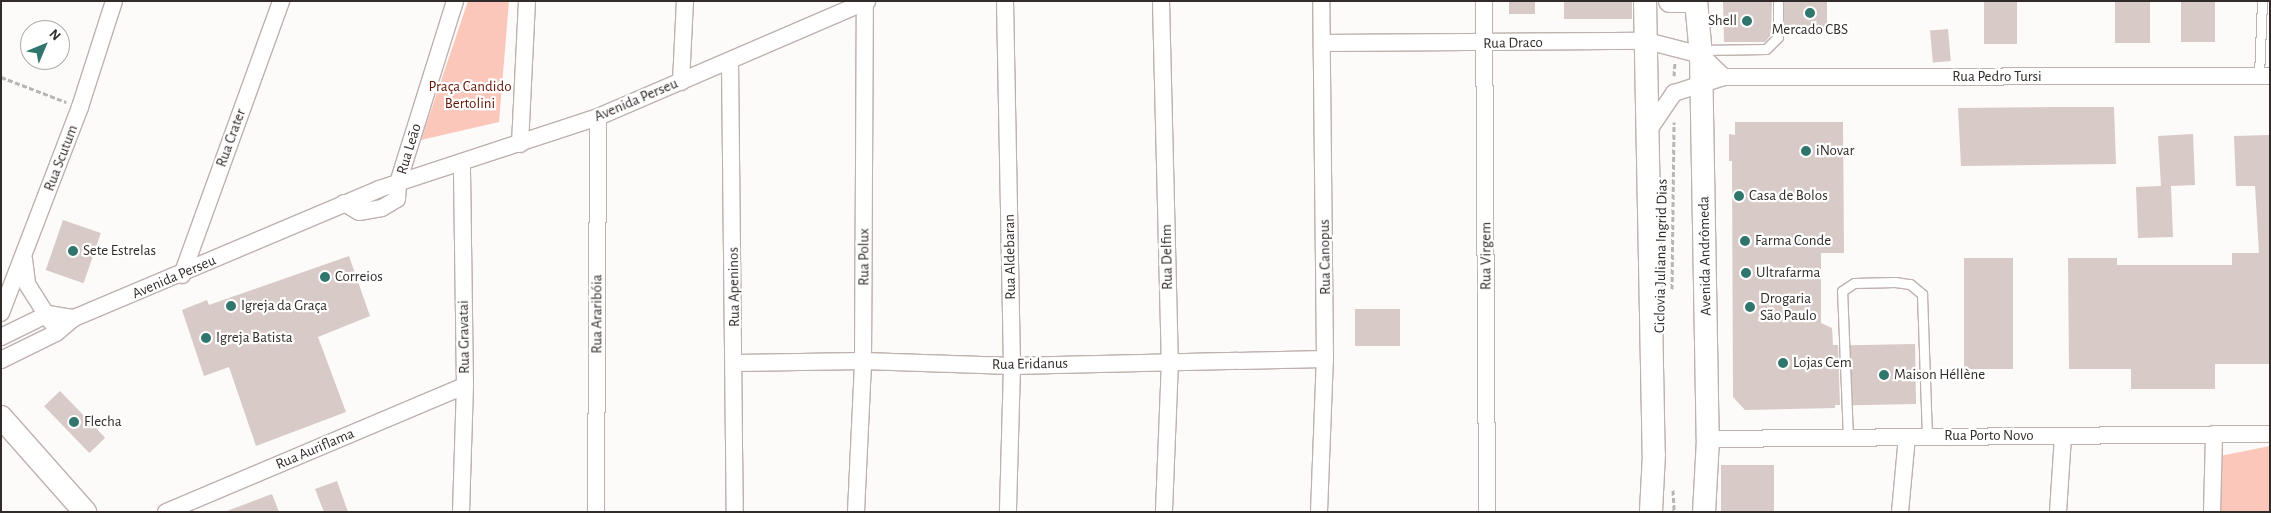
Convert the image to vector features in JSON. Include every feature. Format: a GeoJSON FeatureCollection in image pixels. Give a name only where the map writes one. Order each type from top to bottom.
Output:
{"type":"FeatureCollection","features":[{"type":"Feature","properties":{"kind":"main road"},"geometry":{"type":"LineString","coordinates":[[1646,1],[1646,134],[1654,454],[1651,512]]}},
{"type":"Feature","properties":{"kind":"main road"},"geometry":{"type":"LineString","coordinates":[[1670,1],[1688,1]]}},
{"type":"Feature","properties":{"kind":"main road","name":"Avenida Andrômeda"},"geometry":{"type":"LineString","coordinates":[[1696,1],[1702,84],[1708,439],[1704,512]]}},
{"type":"Feature","properties":{"kind":"main road"},"geometry":{"type":"LineString","coordinates":[[1,417],[85,512]]}},
{"type":"Feature","properties":{"kind":"street","name":"Rua Scutum"},"geometry":{"type":"LineString","coordinates":[[1,313],[80,107],[114,1]]}},
{"type":"Feature","properties":{"kind":"street","name":"Rua Crater"},"geometry":{"type":"LineString","coordinates":[[182,275],[281,1]]}},
{"type":"Feature","properties":{"kind":"street","name":"Rua Leão"},"geometry":{"type":"LineString","coordinates":[[398,183],[455,1]]}},
{"type":"Feature","properties":{"kind":"street"},"geometry":{"type":"LineString","coordinates":[[520,144],[527,1]]}},
{"type":"Feature","properties":{"kind":"street"},"geometry":{"type":"LineString","coordinates":[[681,82],[685,1]]}},
{"type":"Feature","properties":{"kind":"street","name":"Rua Aldebaran"},"geometry":{"type":"LineString","coordinates":[[1005,1],[1012,366],[1008,512]]}},
{"type":"Feature","properties":{"kind":"street","name":"Rua Delfim"},"geometry":{"type":"LineString","coordinates":[[1161,1],[1170,361],[1164,512]]}},
{"type":"Feature","properties":{"kind":"street","name":"Rua Canopus"},"geometry":{"type":"LineString","coordinates":[[1319,512],[1326,359],[1322,1]]}},
{"type":"Feature","properties":{"kind":"street","name":"Rua Virgem"},"geometry":{"type":"LineString","coordinates":[[1484,1],[1486,512]]}},
{"type":"Feature","properties":{"kind":"street","name":"Avenida Perseu"},"geometry":{"type":"LineString","coordinates":[[74,318],[182,275],[344,203],[358,212],[382,208],[397,199],[398,183],[598,117],[730,62],[839,8],[866,2]]}},
{"type":"Feature","properties":{"kind":"street","name":"Rua Polux"},"geometry":{"type":"LineString","coordinates":[[856,512],[863,361],[866,2]]}},
{"type":"Feature","properties":{"kind":"street","name":"Rua Draco"},"geometry":{"type":"LineString","coordinates":[[1323,43],[1647,41],[1701,53]]}},
{"type":"Feature","properties":{"kind":"street"},"geometry":{"type":"LineString","coordinates":[[1701,53],[1724,77]]}},
{"type":"Feature","properties":{"kind":"street","name":"Rua Apeninos"},"geometry":{"type":"LineString","coordinates":[[730,62],[736,363],[735,512]]}},
{"type":"Feature","properties":{"kind":"street","name":"Rua Pedro Tursi"},"geometry":{"type":"LineString","coordinates":[[1674,94],[1724,77],[2265,76]]}},
{"type":"Feature","properties":{"kind":"street"},"geometry":{"type":"LineString","coordinates":[[1646,134],[1674,94]]}},
{"type":"Feature","properties":{"kind":"street","name":"Rua Araribóia"},"geometry":{"type":"LineString","coordinates":[[596,512],[598,117]]}},
{"type":"Feature","properties":{"kind":"street","name":"Rua Gravatai"},"geometry":{"type":"LineString","coordinates":[[461,512],[464,386],[462,162]]}},
{"type":"Feature","properties":{"kind":"street"},"geometry":{"type":"LineString","coordinates":[[23,257],[27,284],[48,314],[56,333]]}},
{"type":"Feature","properties":{"kind":"street"},"geometry":{"type":"LineString","coordinates":[[1,336],[48,314],[74,318]]}},
{"type":"Feature","properties":{"kind":"street"},"geometry":{"type":"LineString","coordinates":[[1,360],[56,333],[74,318]]}},
{"type":"Feature","properties":{"kind":"street","name":"Rua Eridanus"},"geometry":{"type":"LineString","coordinates":[[736,363],[863,361],[1012,366],[1326,359]]}},
{"type":"Feature","properties":{"kind":"street","name":"Rua Auriflama"},"geometry":{"type":"LineString","coordinates":[[166,512],[464,386]]}},
{"type":"Feature","properties":{"kind":"street"},"geometry":{"type":"LineString","coordinates":[[2212,512],[2214,434]]}},
{"type":"Feature","properties":{"kind":"street","name":"Rua Porto Novo"},"geometry":{"type":"LineString","coordinates":[[1708,439],[2270,434]]}},
{"type":"Feature","properties":{"kind":"street"},"geometry":{"type":"LineString","coordinates":[[2058,512],[2063,436]]}},
{"type":"Feature","properties":{"kind":"street"},"geometry":{"type":"LineString","coordinates":[[1900,512],[1907,437]]}},
{"type":"Feature","properties":{"kind":"lane"},"geometry":{"type":"LineString","coordinates":[[1701,53],[1766,50],[1778,37],[1778,1]]}},
{"type":"Feature","properties":{"kind":"lane"},"geometry":{"type":"LineString","coordinates":[[2262,1],[2265,76]]}},
{"type":"Feature","properties":{"kind":"lane"},"geometry":{"type":"LineString","coordinates":[[1848,438],[1842,291],[1854,283],[1895,282],[1910,284],[1922,294],[1927,437]]}},
{"type":"Feature","properties":{"kind":"path","name":"Ciclovia Juliana Ingrid Dias"},"geometry":{"type":"LineString","coordinates":[[1672,298],[1676,46]]}},
{"type":"Feature","properties":{"kind":"path"},"geometry":{"type":"LineString","coordinates":[[1,77],[80,107]]}},
{"type":"Feature","properties":{"kind":"path"},"geometry":{"type":"LineString","coordinates":[[1673,483],[1674,512]]}},
{"type":"Feature","properties":{"kind":"green space","name":"Praça Candido Bertolini"},"geometry":{"type":"Polygon","coordinates":[[[468,1],[509,1],[499,122],[421,140],[468,1]]]}},
{"type":"Feature","properties":{"kind":"green space"},"geometry":{"type":"Polygon","coordinates":[[[2270,446],[2270,512],[2219,512],[2220,456],[2270,446]]]}},
{"type":"Feature","properties":{"kind":"building"},"geometry":{"type":"Polygon","coordinates":[[[1509,1],[1535,1],[1535,14],[1509,14],[1509,1]]]}},
{"type":"Feature","properties":{"kind":"building"},"geometry":{"type":"Polygon","coordinates":[[[1564,1],[1632,1],[1632,19],[1564,19],[1564,1]]]}},
{"type":"Feature","properties":{"kind":"building","name":"Shell"},"geometry":{"type":"Polygon","coordinates":[[[1723,1],[1772,1],[1771,35],[1765,42],[1724,42],[1723,1]]]}},
{"type":"Feature","properties":{"kind":"building","name":"Mercado CBS"},"geometry":{"type":"Polygon","coordinates":[[[1784,1],[1827,1],[1827,27],[1784,27],[1784,1]]]}},
{"type":"Feature","properties":{"kind":"building"},"geometry":{"type":"Polygon","coordinates":[[[1984,1],[2017,1],[2017,44],[1984,44],[1984,1]]]}},
{"type":"Feature","properties":{"kind":"building"},"geometry":{"type":"Polygon","coordinates":[[[2115,1],[2150,1],[2150,43],[2115,43],[2115,1]]]}},
{"type":"Feature","properties":{"kind":"building"},"geometry":{"type":"Polygon","coordinates":[[[2181,1],[2215,1],[2215,42],[2181,42],[2181,1]]]}},
{"type":"Feature","properties":{"kind":"building"},"geometry":{"type":"Polygon","coordinates":[[[1948,29],[1951,61],[1933,62],[1930,31],[1948,29]]]}},
{"type":"Feature","properties":{"kind":"building"},"geometry":{"type":"Polygon","coordinates":[[[2114,107],[2116,164],[1961,166],[1958,108],[2114,107]]]}},
{"type":"Feature","properties":{"kind":"building"},"geometry":{"type":"Polygon","coordinates":[[[1735,122],[1843,122],[1844,253],[1821,253],[1821,323],[1832,328],[1833,345],[1838,345],[1840,405],[1835,405],[1835,408],[1745,410],[1733,397],[1732,161],[1729,161],[1729,134],[1735,135],[1735,122]]]}},
{"type":"Feature","properties":{"kind":"building"},"geometry":{"type":"Polygon","coordinates":[[[2193,134],[2195,185],[2171,186],[2173,237],[2138,238],[2136,187],[2161,186],[2158,136],[2193,134]]]}},
{"type":"Feature","properties":{"kind":"building"},"geometry":{"type":"Polygon","coordinates":[[[2269,135],[2270,364],[2215,364],[2215,389],[2131,389],[2131,369],[2069,369],[2068,258],[2117,258],[2117,265],[2232,265],[2232,253],[2259,253],[2255,186],[2236,186],[2234,136],[2269,135]]]}},
{"type":"Feature","properties":{"kind":"building","name":"Sete Estrelas"},"geometry":{"type":"Polygon","coordinates":[[[63,220],[101,233],[84,283],[46,270],[63,220]]]}},
{"type":"Feature","properties":{"kind":"building"},"geometry":{"type":"Polygon","coordinates":[[[349,256],[370,316],[318,337],[346,412],[256,446],[229,367],[204,376],[182,310],[207,300],[209,305],[349,256]]]}},
{"type":"Feature","properties":{"kind":"building"},"geometry":{"type":"Polygon","coordinates":[[[1964,258],[2013,258],[2013,369],[1964,369],[1964,258]]]}},
{"type":"Feature","properties":{"kind":"building"},"geometry":{"type":"Polygon","coordinates":[[[1355,309],[1400,309],[1400,346],[1355,346],[1355,309]]]}},
{"type":"Feature","properties":{"kind":"building","name":"Maison Héllène"},"geometry":{"type":"Polygon","coordinates":[[[1915,344],[1916,404],[1851,405],[1850,345],[1915,344]]]}},
{"type":"Feature","properties":{"kind":"building","name":"Flecha"},"geometry":{"type":"Polygon","coordinates":[[[60,391],[105,438],[89,453],[44,406],[60,391]]]}},
{"type":"Feature","properties":{"kind":"building"},"geometry":{"type":"Polygon","coordinates":[[[1721,465],[1774,465],[1774,512],[1721,512],[1721,465]]]}},
{"type":"Feature","properties":{"kind":"building"},"geometry":{"type":"Polygon","coordinates":[[[337,481],[348,512],[324,512],[315,489],[337,481]]]}},
{"type":"Feature","properties":{"kind":"building"},"geometry":{"type":"Polygon","coordinates":[[[272,494],[279,512],[227,512],[227,511],[272,494]]]}},
{"type":"Feature","properties":{"kind":"place","name":"Mercado CBS"},"geometry":{"type":"Point","coordinates":[1810,13]}},
{"type":"Feature","properties":{"kind":"place","name":"Shell"},"geometry":{"type":"Point","coordinates":[1747,21]}},
{"type":"Feature","properties":{"kind":"place","name":"iNovar"},"geometry":{"type":"Point","coordinates":[1806,151]}},
{"type":"Feature","properties":{"kind":"place","name":"Casa de Bolos"},"geometry":{"type":"Point","coordinates":[1739,196]}},
{"type":"Feature","properties":{"kind":"place","name":"Farma Conde"},"geometry":{"type":"Point","coordinates":[1745,241]}},
{"type":"Feature","properties":{"kind":"place","name":"Sete Estrelas"},"geometry":{"type":"Point","coordinates":[73,251]}},
{"type":"Feature","properties":{"kind":"place","name":"Ultrafarma"},"geometry":{"type":"Point","coordinates":[1746,273]}},
{"type":"Feature","properties":{"kind":"place","name":"Correios"},"geometry":{"type":"Point","coordinates":[325,277]}},
{"type":"Feature","properties":{"kind":"place","name":"Igreja da Graça"},"geometry":{"type":"Point","coordinates":[231,306]}},
{"type":"Feature","properties":{"kind":"place","name":"Drogaria São Paulo"},"geometry":{"type":"Point","coordinates":[1750,307]}},
{"type":"Feature","properties":{"kind":"place","name":"Igreja Batista"},"geometry":{"type":"Point","coordinates":[206,338]}},
{"type":"Feature","properties":{"kind":"place","name":"Lojas Cem"},"geometry":{"type":"Point","coordinates":[1783,363]}},
{"type":"Feature","properties":{"kind":"place","name":"Maison Héllène"},"geometry":{"type":"Point","coordinates":[1884,375]}},
{"type":"Feature","properties":{"kind":"place","name":"Flecha"},"geometry":{"type":"Point","coordinates":[74,422]}}]}
